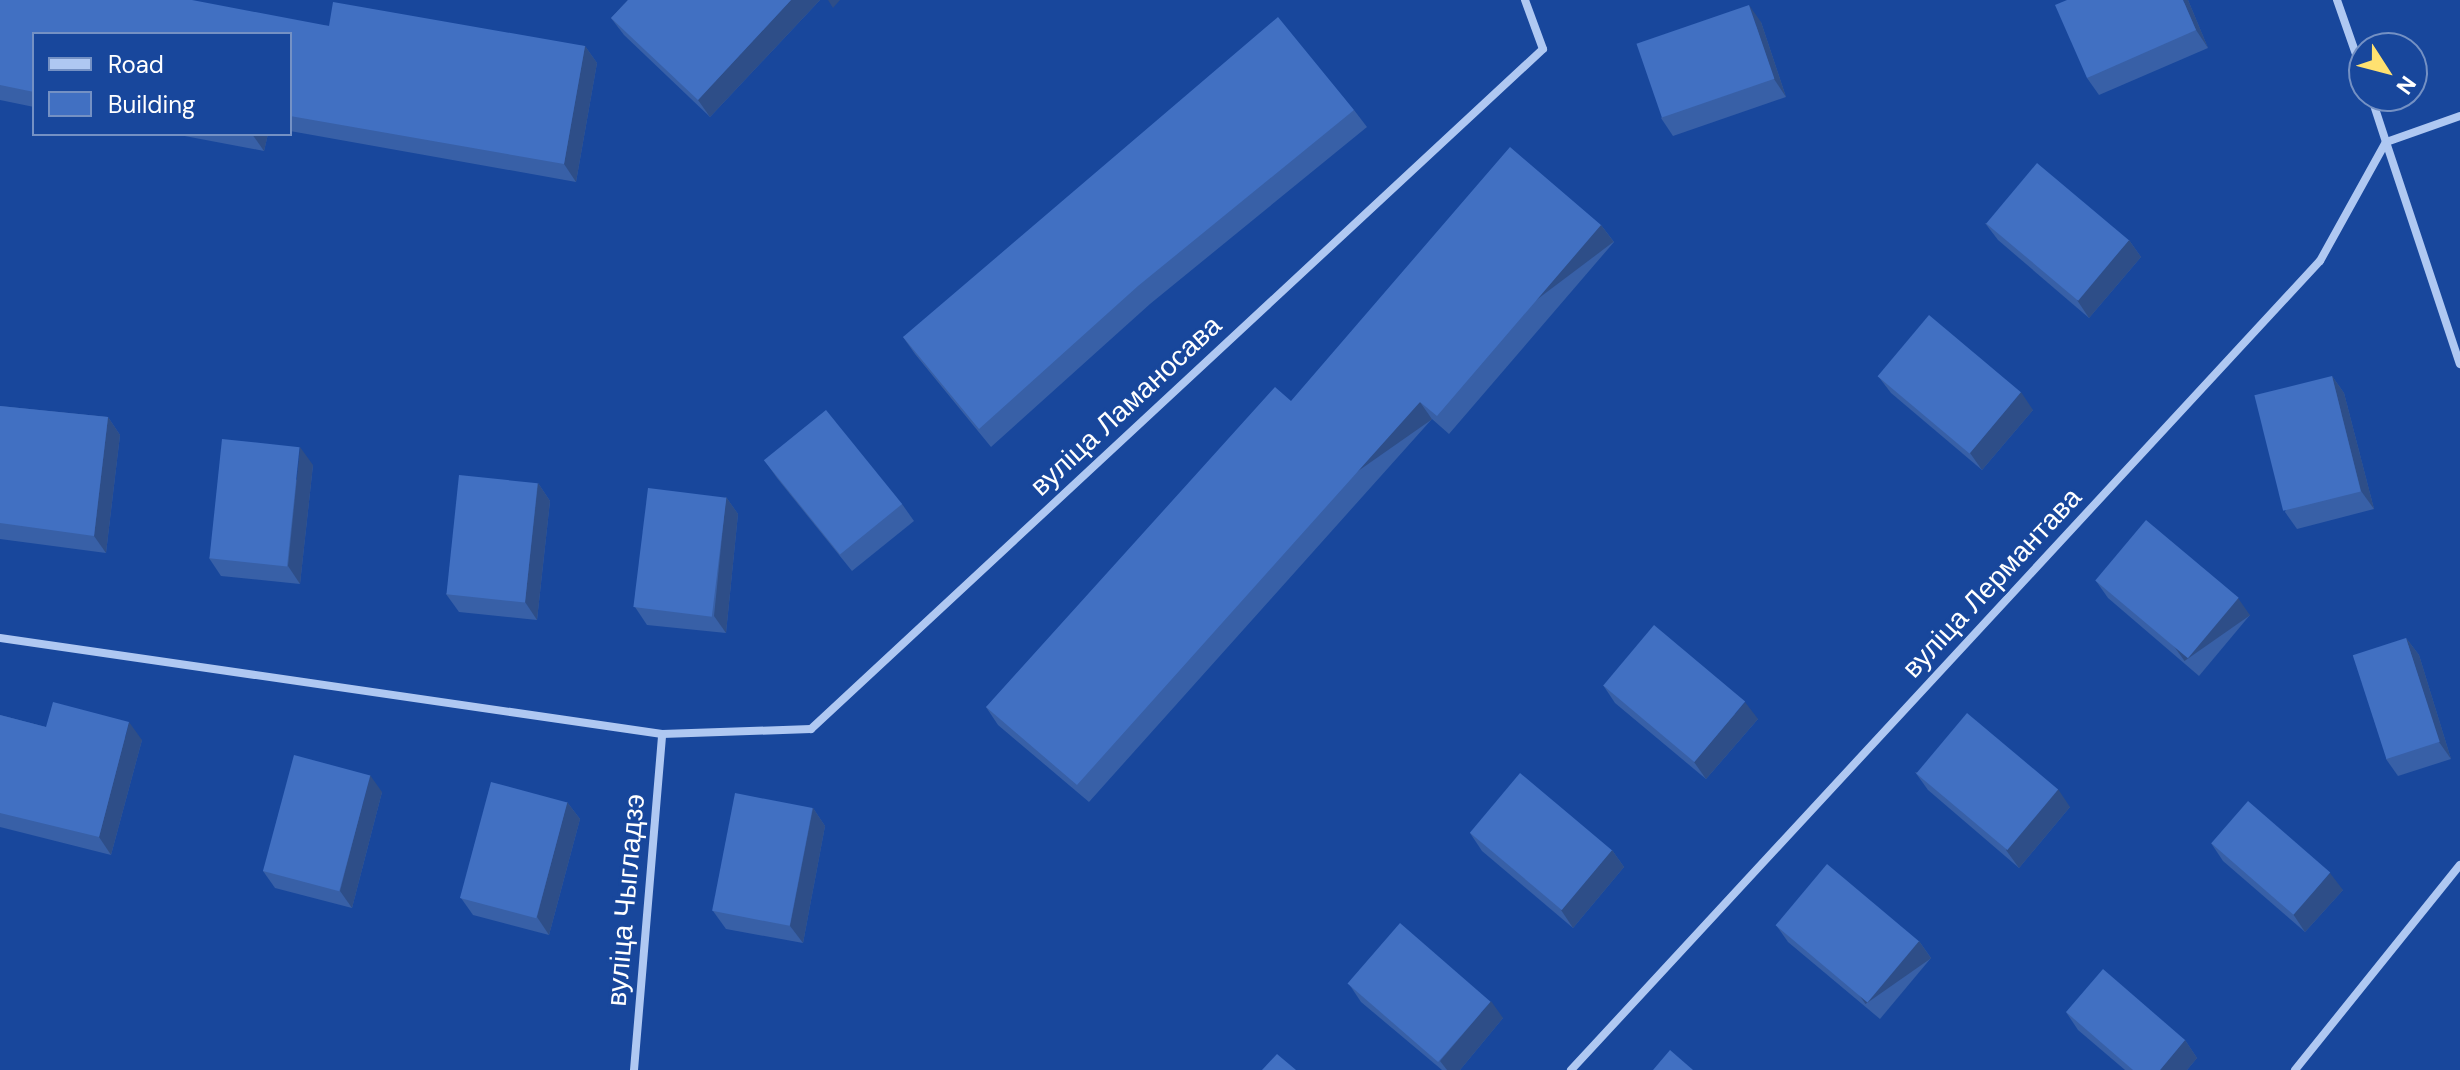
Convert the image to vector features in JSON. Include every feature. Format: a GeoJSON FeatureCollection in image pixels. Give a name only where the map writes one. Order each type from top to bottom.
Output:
{"type":"FeatureCollection","features":[{"type":"Feature","properties":{"kind":"street","name":"вуліца Ламаносава"},"geometry":{"type":"LineString","coordinates":[[662,734],[811,729],[1543,49],[1525,0]]}},
{"type":"Feature","properties":{"kind":"street"},"geometry":{"type":"LineString","coordinates":[[2337,0],[2348,32]]}},
{"type":"Feature","properties":{"kind":"street"},"geometry":{"type":"LineString","coordinates":[[2376,112],[2460,364]]}},
{"type":"Feature","properties":{"kind":"street"},"geometry":{"type":"LineString","coordinates":[[2386,142],[2460,116]]}},
{"type":"Feature","properties":{"kind":"street","name":"вуліца Лермантава"},"geometry":{"type":"LineString","coordinates":[[1571,1070],[2320,261],[2386,142]]}},
{"type":"Feature","properties":{"kind":"street"},"geometry":{"type":"LineString","coordinates":[[0,638],[662,734]]}},
{"type":"Feature","properties":{"kind":"street","name":"вуліца Чыгладзэ"},"geometry":{"type":"LineString","coordinates":[[634,1070],[662,734]]}},
{"type":"Feature","properties":{"kind":"street"},"geometry":{"type":"LineString","coordinates":[[2295,1070],[2460,865]]}},
{"type":"Feature","properties":{"kind":"building"},"geometry":{"type":"Polygon","coordinates":[[[0,0],[192,0],[329,26],[333,2],[585,46],[564,164],[292,116],[292,32],[32,32],[32,92],[0,85],[0,0]]]}},
{"type":"Feature","properties":{"kind":"building"},"geometry":{"type":"Polygon","coordinates":[[[628,0],[791,0],[698,100],[611,18],[628,0]]]}},
{"type":"Feature","properties":{"kind":"building"},"geometry":{"type":"Polygon","coordinates":[[[2067,0],[2183,0],[2196,30],[2087,78],[2055,5],[2067,0]]]}},
{"type":"Feature","properties":{"kind":"building"},"geometry":{"type":"Polygon","coordinates":[[[1749,5],[1774,79],[1662,117],[1636,44],[1749,5]]]}},
{"type":"Feature","properties":{"kind":"building"},"geometry":{"type":"Polygon","coordinates":[[[1278,17],[1354,110],[1138,286],[979,429],[903,337],[1278,17]]]}},
{"type":"Feature","properties":{"kind":"building"},"geometry":{"type":"Polygon","coordinates":[[[1510,147],[1601,225],[1437,416],[1420,402],[1077,785],[986,707],[1275,387],[1291,401],[1510,147]]]}},
{"type":"Feature","properties":{"kind":"building"},"geometry":{"type":"Polygon","coordinates":[[[2037,163],[2129,240],[2078,301],[1986,224],[2037,163]]]}},
{"type":"Feature","properties":{"kind":"building"},"geometry":{"type":"Polygon","coordinates":[[[1929,315],[2021,392],[1970,453],[1878,376],[1929,315]]]}},
{"type":"Feature","properties":{"kind":"building"},"geometry":{"type":"Polygon","coordinates":[[[2332,376],[2361,491],[2283,511],[2254,395],[2332,376]]]}},
{"type":"Feature","properties":{"kind":"building"},"geometry":{"type":"Polygon","coordinates":[[[0,406],[108,417],[94,536],[0,523],[0,406]]]}},
{"type":"Feature","properties":{"kind":"building"},"geometry":{"type":"Polygon","coordinates":[[[826,410],[902,504],[840,554],[764,460],[826,410]]]}},
{"type":"Feature","properties":{"kind":"building"},"geometry":{"type":"Polygon","coordinates":[[[222,439],[300,447],[287,566],[209,558],[222,439]]]}},
{"type":"Feature","properties":{"kind":"building"},"geometry":{"type":"Polygon","coordinates":[[[459,475],[538,483],[525,603],[446,594],[459,475]]]}},
{"type":"Feature","properties":{"kind":"building"},"geometry":{"type":"Polygon","coordinates":[[[648,488],[726,498],[712,617],[633,607],[648,488]]]}},
{"type":"Feature","properties":{"kind":"building"},"geometry":{"type":"Polygon","coordinates":[[[2146,520],[2239,598],[2188,658],[2095,581],[2146,520]]]}},
{"type":"Feature","properties":{"kind":"building"},"geometry":{"type":"Polygon","coordinates":[[[1654,625],[1745,701],[1694,762],[1603,686],[1654,625]]]}},
{"type":"Feature","properties":{"kind":"building"},"geometry":{"type":"Polygon","coordinates":[[[2406,638],[2440,742],[2386,759],[2353,655],[2406,638]]]}},
{"type":"Feature","properties":{"kind":"building"},"geometry":{"type":"Polygon","coordinates":[[[53,702],[129,722],[99,837],[0,813],[0,715],[46,727],[53,702]]]}},
{"type":"Feature","properties":{"kind":"building"},"geometry":{"type":"Polygon","coordinates":[[[1967,713],[2058,789],[2007,850],[1916,774],[1967,713]]]}},
{"type":"Feature","properties":{"kind":"building"},"geometry":{"type":"Polygon","coordinates":[[[294,755],[370,775],[339,891],[263,871],[294,755]]]}},
{"type":"Feature","properties":{"kind":"building"},"geometry":{"type":"Polygon","coordinates":[[[1520,773],[1612,850],[1562,910],[1470,833],[1520,773]]]}},
{"type":"Feature","properties":{"kind":"building"},"geometry":{"type":"Polygon","coordinates":[[[491,782],[567,802],[536,918],[460,898],[491,782]]]}},
{"type":"Feature","properties":{"kind":"building"},"geometry":{"type":"Polygon","coordinates":[[[735,793],[813,808],[790,926],[712,911],[735,793]]]}},
{"type":"Feature","properties":{"kind":"building"},"geometry":{"type":"Polygon","coordinates":[[[2248,801],[2330,873],[2294,915],[2211,843],[2248,801]]]}},
{"type":"Feature","properties":{"kind":"building"},"geometry":{"type":"Polygon","coordinates":[[[1827,864],[1919,941],[1868,1002],[1776,925],[1827,864]]]}},
{"type":"Feature","properties":{"kind":"building"},"geometry":{"type":"Polygon","coordinates":[[[1400,923],[1491,1002],[1438,1062],[1348,983],[1400,923]]]}},
{"type":"Feature","properties":{"kind":"building"},"geometry":{"type":"Polygon","coordinates":[[[2103,969],[2185,1040],[2160,1070],[2133,1070],[2066,1012],[2103,969]]]}},
{"type":"Feature","properties":{"kind":"building"},"geometry":{"type":"Polygon","coordinates":[[[1670,1050],[1693,1070],[1653,1070],[1670,1050]]]}},
{"type":"Feature","properties":{"kind":"building"},"geometry":{"type":"Polygon","coordinates":[[[1277,1054],[1296,1070],[1262,1070],[1277,1054]]]}}]}
